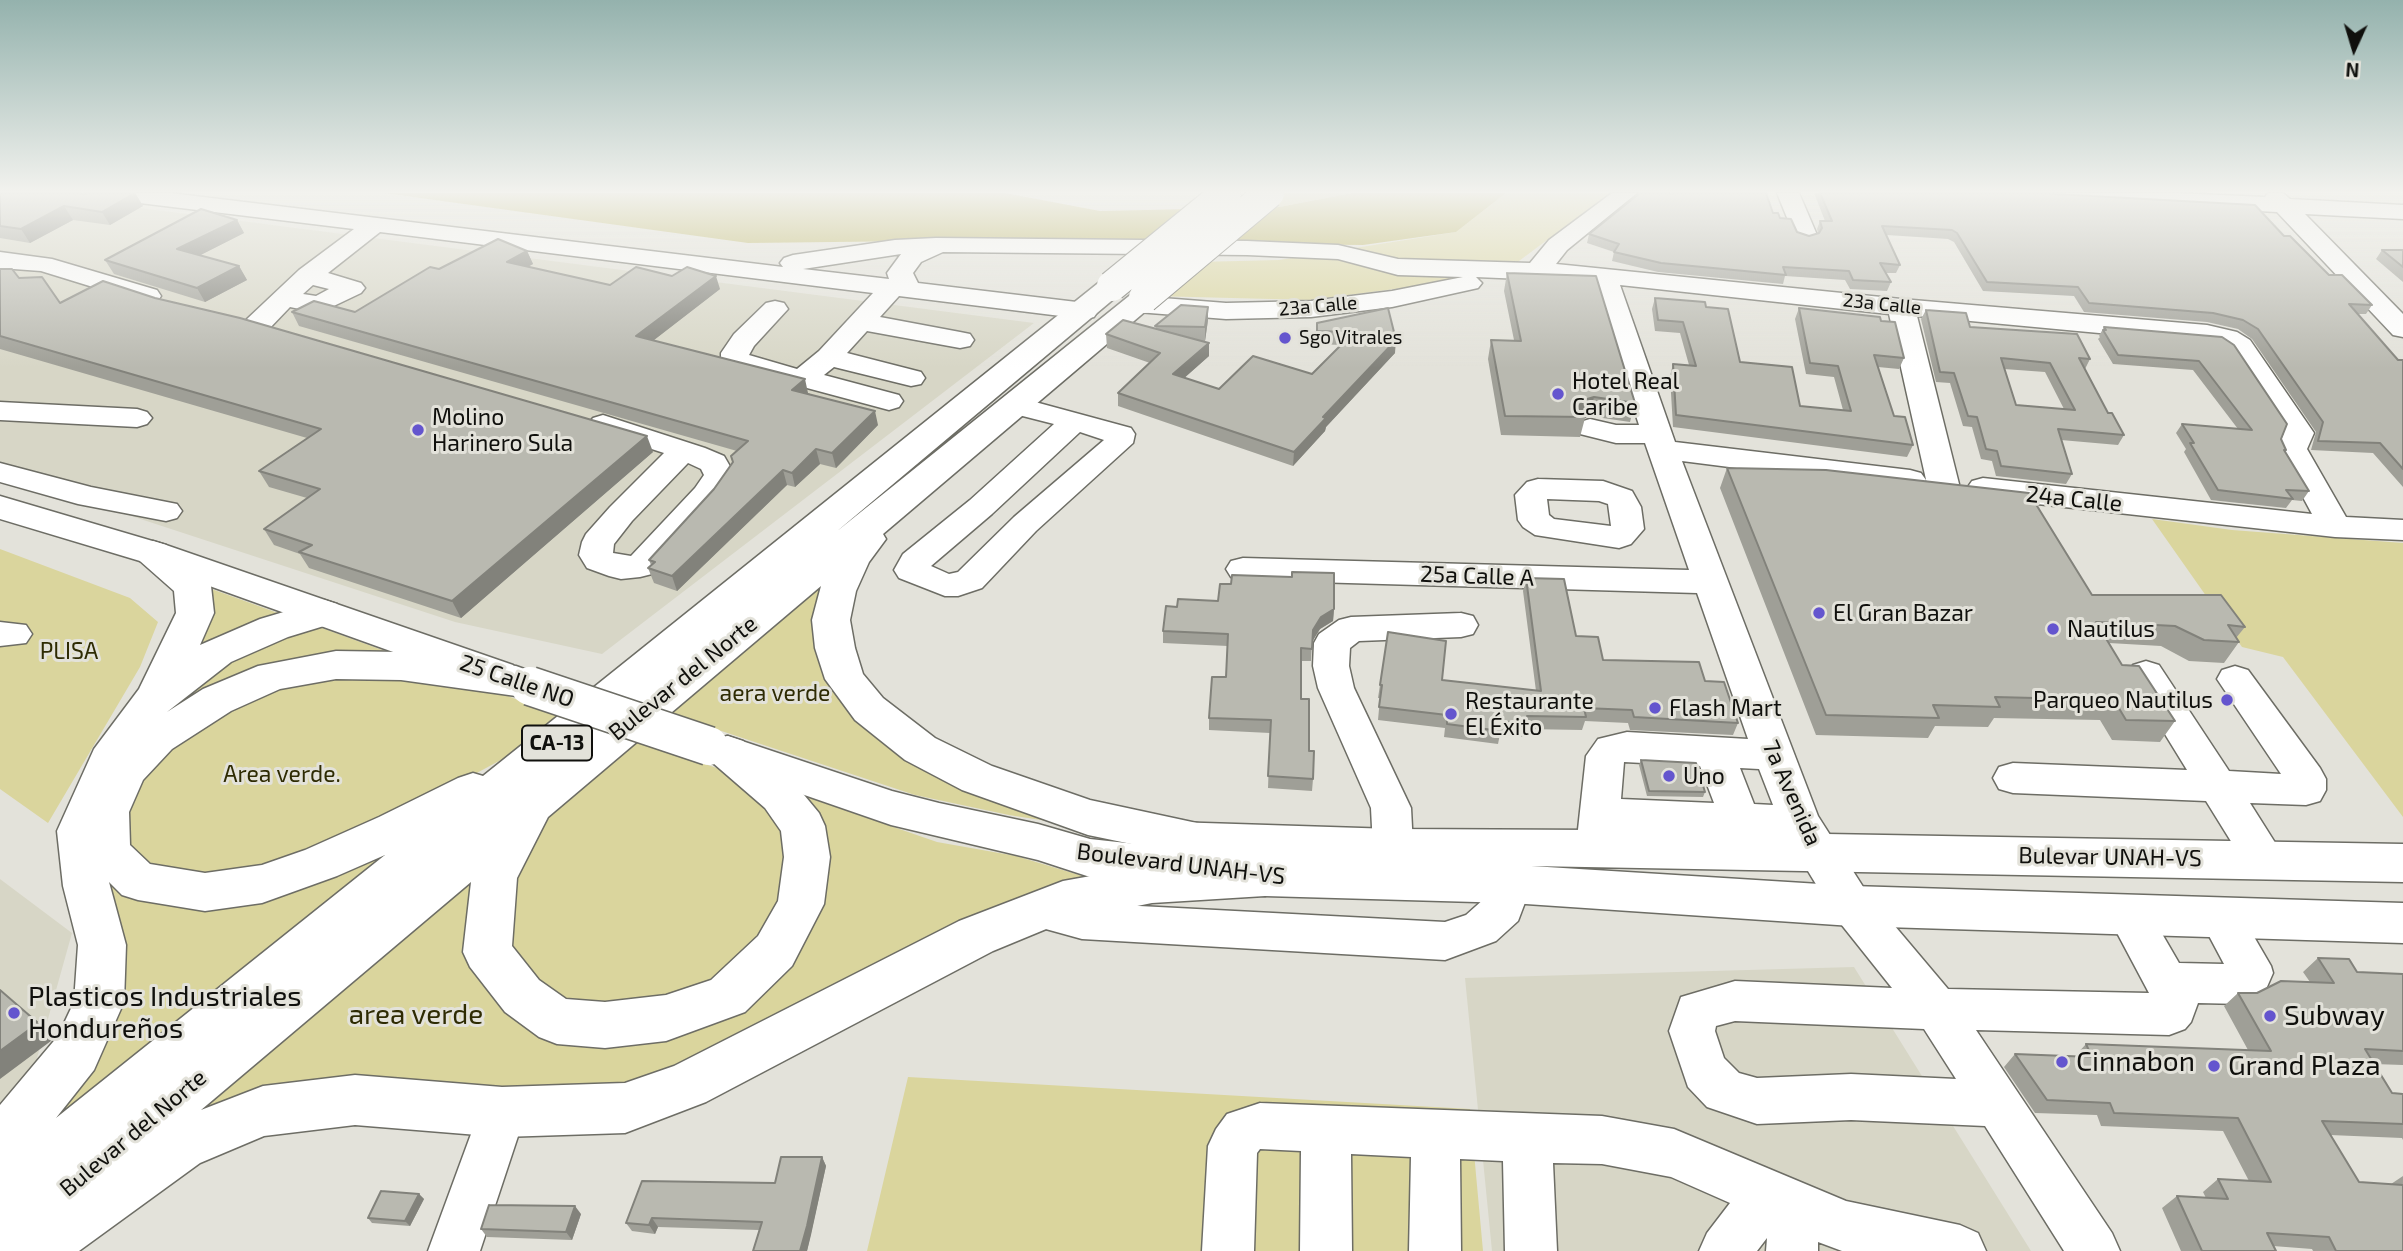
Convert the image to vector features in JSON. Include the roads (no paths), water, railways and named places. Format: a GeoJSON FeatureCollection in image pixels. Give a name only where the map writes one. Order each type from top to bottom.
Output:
{"type":"FeatureCollection","features":[{"type":"Feature","properties":{"kind":"main road","name":"Bulevar del Norte"},"geometry":{"type":"LineString","coordinates":[[0,1242],[1013,405],[1168,251]]}},
{"type":"Feature","properties":{"kind":"main road","name":"Bulevar del Norte"},"geometry":{"type":"LineString","coordinates":[[0,1198],[544,753],[1120,300],[1188,251]]}},
{"type":"Feature","properties":{"kind":"main road"},"geometry":{"type":"LineString","coordinates":[[899,500],[853,558],[837,591],[831,620],[835,648],[845,679],[869,709],[920,749],[977,778],[1088,817],[1203,841]]}},
{"type":"Feature","properties":{"kind":"main road","name":"25 Calle NO"},"geometry":{"type":"LineString","coordinates":[[0,507],[153,553],[891,808],[1038,842]]}},
{"type":"Feature","properties":{"kind":"main road"},"geometry":{"type":"LineString","coordinates":[[0,1141],[76,1053],[99,1002],[102,945],[86,886],[79,831],[109,761],[156,696],[195,613],[192,586],[153,553]]}},
{"type":"Feature","properties":{"kind":"main road"},"geometry":{"type":"LineString","coordinates":[[156,696],[217,652],[274,628],[324,613]]}},
{"type":"Feature","properties":{"kind":"main road"},"geometry":{"type":"LineString","coordinates":[[523,683],[401,666],[336,666],[272,676],[217,700],[157,738],[126,771],[107,812],[107,852],[138,881],[205,892],[262,884],[321,863],[395,830],[544,753]]}},
{"type":"Feature","properties":{"kind":"main road"},"geometry":{"type":"LineString","coordinates":[[533,801],[494,878],[487,952],[522,996],[557,1021],[605,1026],[666,1018],[728,996],[775,951],[801,904],[807,857],[803,826],[780,796],[718,749]]}},
{"type":"Feature","properties":{"kind":"main road","name":"Boulevard UNAH-VS"},"geometry":{"type":"LineString","coordinates":[[1038,842],[1093,838],[1393,847],[1598,831],[1809,837]]}},
{"type":"Feature","properties":{"kind":"main road","name":"Bulevar UNAH-VS"},"geometry":{"type":"LineString","coordinates":[[1809,837],[2265,860],[2403,863]]}},
{"type":"Feature","properties":{"kind":"main road","name":"Boulevard UNAH-VS"},"geometry":{"type":"LineString","coordinates":[[1038,842],[1090,858],[1265,877],[1511,884],[1852,906]]}},
{"type":"Feature","properties":{"kind":"main road"},"geometry":{"type":"LineString","coordinates":[[31,1251],[181,1144],[263,1111],[355,1100],[502,1112],[625,1108],[688,1085],[976,936],[1063,901],[1152,884],[1265,877]]}},
{"type":"Feature","properties":{"kind":"main road"},"geometry":{"type":"LineString","coordinates":[[1852,906],[2403,923]]}},
{"type":"Feature","properties":{"kind":"street"},"geometry":{"type":"LineString","coordinates":[[284,332],[245,322],[285,298],[308,275],[341,251]]}},
{"type":"Feature","properties":{"kind":"street","name":"23a Calle"},"geometry":{"type":"LineString","coordinates":[[598,251],[901,288],[1120,300],[1226,311],[1311,309],[1540,281],[1604,276],[1901,307],[2207,333],[2227,338],[2239,346],[2299,433],[2292,449],[2335,527]]}},
{"type":"Feature","properties":{"kind":"street"},"geometry":{"type":"LineString","coordinates":[[750,270],[867,251]]}},
{"type":"Feature","properties":{"kind":"street","name":"23a Calle"},"geometry":{"type":"LineString","coordinates":[[901,288],[900,273],[912,257],[925,251]]}},
{"type":"Feature","properties":{"kind":"street","name":"23a Calle"},"geometry":{"type":"LineString","coordinates":[[1324,251],[1338,252],[1398,267],[1540,281]]}},
{"type":"Feature","properties":{"kind":"street"},"geometry":{"type":"LineString","coordinates":[[1540,281],[1555,251]]}},
{"type":"Feature","properties":{"kind":"street"},"geometry":{"type":"LineString","coordinates":[[2328,251],[2403,329]]}},
{"type":"Feature","properties":{"kind":"street"},"geometry":{"type":"LineString","coordinates":[[77,273],[111,258]]}},
{"type":"Feature","properties":{"kind":"street"},"geometry":{"type":"LineString","coordinates":[[0,260],[43,264],[174,304]]}},
{"type":"Feature","properties":{"kind":"street"},"geometry":{"type":"LineString","coordinates":[[1392,299],[1405,277],[1398,267]]}},
{"type":"Feature","properties":{"kind":"street"},"geometry":{"type":"LineString","coordinates":[[285,298],[319,305],[352,288],[308,275]]}},
{"type":"Feature","properties":{"kind":"street","name":"7a Avenida"},"geometry":{"type":"LineString","coordinates":[[1604,276],[1660,442],[1773,755],[1809,837],[1852,906],[1935,1007],[2094,1251]]}},
{"type":"Feature","properties":{"kind":"street"},"geometry":{"type":"LineString","coordinates":[[803,378],[829,357],[861,322],[901,288]]}},
{"type":"Feature","properties":{"kind":"street"},"geometry":{"type":"LineString","coordinates":[[1901,307],[1943,484]]}},
{"type":"Feature","properties":{"kind":"street"},"geometry":{"type":"LineString","coordinates":[[775,309],[744,340],[735,352],[735,360],[889,401]]}},
{"type":"Feature","properties":{"kind":"street"},"geometry":{"type":"LineString","coordinates":[[1226,311],[1229,323],[1247,334]]}},
{"type":"Feature","properties":{"kind":"street"},"geometry":{"type":"LineString","coordinates":[[861,322],[960,340]]}},
{"type":"Feature","properties":{"kind":"street"},"geometry":{"type":"LineString","coordinates":[[829,357],[911,378]]}},
{"type":"Feature","properties":{"kind":"street"},"geometry":{"type":"LineString","coordinates":[[1013,405],[1075,421],[1120,434],[1118,443],[1025,524],[970,580],[958,585],[945,585],[911,570],[915,562],[1075,421]]}},
{"type":"Feature","properties":{"kind":"street"},"geometry":{"type":"LineString","coordinates":[[0,411],[137,418]]}},
{"type":"Feature","properties":{"kind":"street"},"geometry":{"type":"LineString","coordinates":[[583,419],[684,450]]}},
{"type":"Feature","properties":{"kind":"street","name":"24a Calle"},"geometry":{"type":"LineString","coordinates":[[1590,428],[1660,442],[1943,484],[2335,527],[2403,530]]}},
{"type":"Feature","properties":{"kind":"street"},"geometry":{"type":"LineString","coordinates":[[0,472],[89,497],[166,511]]}},
{"type":"Feature","properties":{"kind":"street"},"geometry":{"type":"LineString","coordinates":[[981,506],[1025,524]]}},
{"type":"Feature","properties":{"kind":"street"},"geometry":{"type":"LineString","coordinates":[[1625,507],[1684,508]]}},
{"type":"Feature","properties":{"kind":"street","name":"25a Calle A"},"geometry":{"type":"LineString","coordinates":[[1243,569],[1711,582]]}},
{"type":"Feature","properties":{"kind":"street"},"geometry":{"type":"LineString","coordinates":[[1393,847],[1391,808],[1336,688],[1331,666],[1332,643],[1351,629],[1461,625]]}},
{"type":"Feature","properties":{"kind":"street"},"geometry":{"type":"LineString","coordinates":[[2146,674],[2265,860]]}},
{"type":"Feature","properties":{"kind":"street"},"geometry":{"type":"LineString","coordinates":[[2013,778],[2306,790],[2306,779],[2235,679]]}},
{"type":"Feature","properties":{"kind":"street"},"geometry":{"type":"LineString","coordinates":[[1773,755],[1627,747],[1612,750],[1605,756],[1598,831],[1740,818],[1809,837]]}},
{"type":"Feature","properties":{"kind":"street"},"geometry":{"type":"LineString","coordinates":[[1714,752],[1740,818]]}},
{"type":"Feature","properties":{"kind":"street"},"geometry":{"type":"LineString","coordinates":[[1039,910],[1083,921],[1445,940],[1481,928],[1503,908],[1511,884]]}},
{"type":"Feature","properties":{"kind":"street"},"geometry":{"type":"LineString","coordinates":[[1999,1104],[1851,1097],[1757,1101],[1724,1091],[1704,1072],[1692,1031],[1697,1011],[1735,1001],[1839,1007],[2169,1014],[2175,1008],[2176,1000],[2128,914]]}},
{"type":"Feature","properties":{"kind":"street"},"geometry":{"type":"LineString","coordinates":[[2166,982],[2247,982],[2251,972],[2249,966],[2220,917]]}},
{"type":"Feature","properties":{"kind":"street"},"geometry":{"type":"LineString","coordinates":[[454,1251],[502,1112]]}},
{"type":"Feature","properties":{"kind":"street"},"geometry":{"type":"LineString","coordinates":[[1228,1251],[1233,1146],[1244,1131],[1260,1126],[1602,1140],[1674,1153],[1784,1217],[1960,1251]]}},
{"type":"Feature","properties":{"kind":"street"},"geometry":{"type":"LineString","coordinates":[[1326,1128],[1326,1251]]}},
{"type":"Feature","properties":{"kind":"street"},"geometry":{"type":"LineString","coordinates":[[1435,1251],[1436,1133]]}},
{"type":"Feature","properties":{"kind":"street"},"geometry":{"type":"LineString","coordinates":[[1527,1139],[1531,1251]]}},
{"type":"Feature","properties":{"kind":"street"},"geometry":{"type":"LineString","coordinates":[[1726,1251],[1784,1217]]}},
{"type":"Feature","properties":{"kind":"place","name":"Sgo Vitrales"},"geometry":{"type":"Point","coordinates":[1285,338]}},
{"type":"Feature","properties":{"kind":"place","name":"Hotel Real Caribe"},"geometry":{"type":"Point","coordinates":[1558,394]}},
{"type":"Feature","properties":{"kind":"place","name":"Molino Harinero Sula"},"geometry":{"type":"Point","coordinates":[418,430]}},
{"type":"Feature","properties":{"kind":"place","name":"El Gran Bazar"},"geometry":{"type":"Point","coordinates":[1819,613]}},
{"type":"Feature","properties":{"kind":"place","name":"Nautilus"},"geometry":{"type":"Point","coordinates":[2053,629]}},
{"type":"Feature","properties":{"kind":"place","name":"Parqueo Nautilus"},"geometry":{"type":"Point","coordinates":[2227,700]}},
{"type":"Feature","properties":{"kind":"place","name":"Flash Mart"},"geometry":{"type":"Point","coordinates":[1655,708]}},
{"type":"Feature","properties":{"kind":"place","name":"Restaurante El Éxito"},"geometry":{"type":"Point","coordinates":[1451,714]}},
{"type":"Feature","properties":{"kind":"place","name":"Uno"},"geometry":{"type":"Point","coordinates":[1669,776]}},
{"type":"Feature","properties":{"kind":"place","name":"Plasticos Industriales Hondureños"},"geometry":{"type":"Point","coordinates":[14,1013]}},
{"type":"Feature","properties":{"kind":"place","name":"Subway"},"geometry":{"type":"Point","coordinates":[2270,1016]}},
{"type":"Feature","properties":{"kind":"place","name":"Cinnabon"},"geometry":{"type":"Point","coordinates":[2062,1062]}},
{"type":"Feature","properties":{"kind":"place","name":"Grand Plaza"},"geometry":{"type":"Point","coordinates":[2214,1066]}},
{"type":"Feature","properties":{"kind":"park label","name":"PLISA"},"geometry":{"type":"Point","coordinates":[69,651]}},
{"type":"Feature","properties":{"kind":"park label","name":"aera verde"},"geometry":{"type":"Point","coordinates":[775,693]}},
{"type":"Feature","properties":{"kind":"park label","name":"Area verde."},"geometry":{"type":"Point","coordinates":[282,774]}},
{"type":"Feature","properties":{"kind":"park label","name":"area verde"},"geometry":{"type":"Point","coordinates":[416,1015]}}]}
